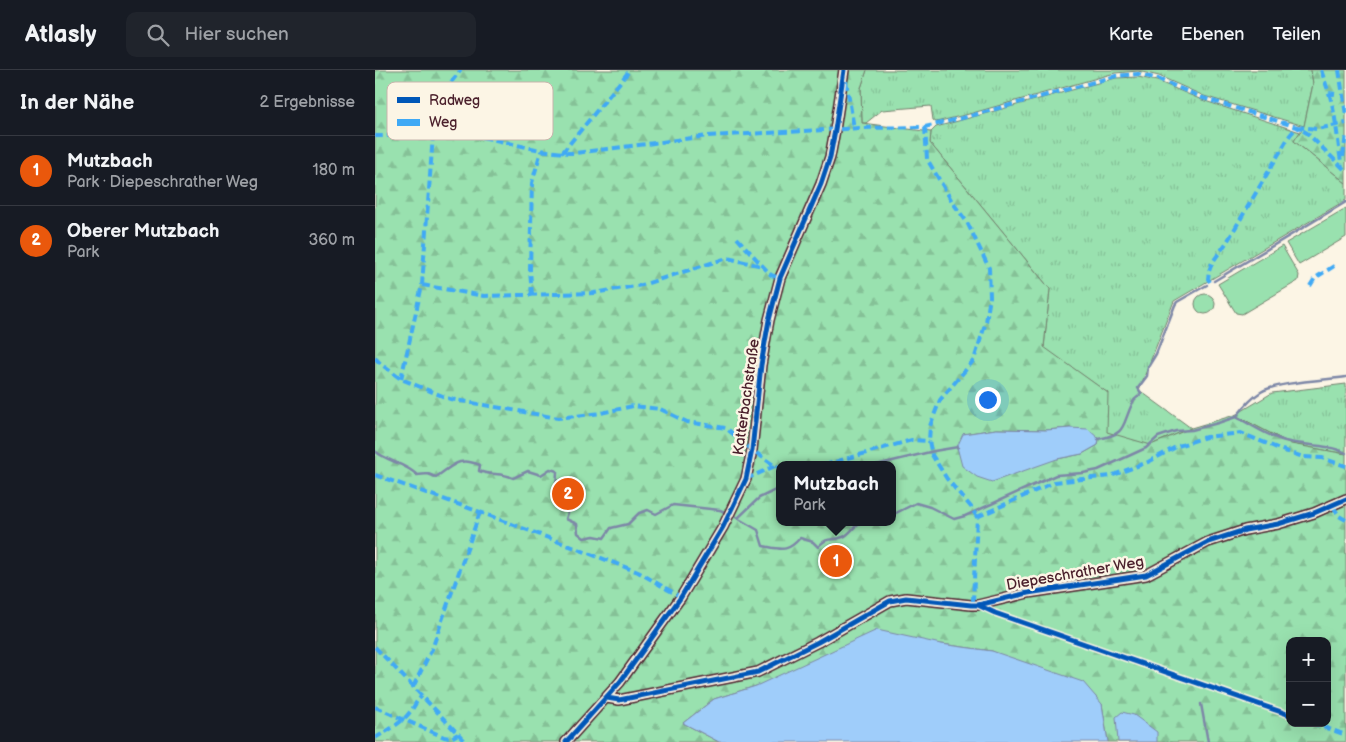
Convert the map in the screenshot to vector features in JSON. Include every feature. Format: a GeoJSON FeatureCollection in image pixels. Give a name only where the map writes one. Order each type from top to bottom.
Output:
{"type":"FeatureCollection","features":[{"type":"Feature","properties":{"kind":"street","name":"Katterbachstraße"},"geometry":{"type":"LineString","coordinates":[[566,742],[620,682],[681,597],[723,527],[746,479],[752,450],[761,365],[769,320],[780,278],[821,184],[830,157],[844,70]]}},
{"type":"Feature","properties":{"kind":"street","name":"Diepeschrather Weg"},"geometry":{"type":"LineString","coordinates":[[607,698],[619,700],[758,672],[818,642],[898,598],[971,605],[1028,593],[1146,575],[1208,542],[1245,530],[1278,524],[1314,513],[1346,499]]}},
{"type":"Feature","properties":{"kind":"green space"},"geometry":{"type":"Polygon","coordinates":[[[375,70],[867,70],[861,88],[862,123],[931,132],[930,143],[1050,289],[1044,347],[1108,393],[1107,432],[1151,445],[1191,428],[1235,415],[1291,444],[1346,454],[1346,742],[1108,742],[1102,704],[992,651],[941,644],[756,686],[714,699],[683,723],[719,742],[375,742],[375,70]],[[1070,428],[1046,430],[996,429],[963,434],[1057,459],[1082,454],[1098,445],[1099,439],[1070,428]]]}},
{"type":"Feature","properties":{"kind":"green space"},"geometry":{"type":"Polygon","coordinates":[[[867,70],[1311,70],[1313,84],[1304,126],[1204,96],[1159,76],[1138,71],[1115,73],[936,122],[933,120],[931,106],[882,110],[866,123],[862,123],[861,88],[867,70]]]}},
{"type":"Feature","properties":{"kind":"green space"},"geometry":{"type":"Polygon","coordinates":[[[1311,70],[1346,70],[1346,183],[1294,141],[1304,126],[1313,84],[1311,70]]]}},
{"type":"Feature","properties":{"kind":"green space"},"geometry":{"type":"Polygon","coordinates":[[[1138,77],[1157,81],[1202,100],[1300,132],[1294,141],[1346,183],[1346,200],[1174,301],[1139,390],[1191,428],[1155,443],[992,596],[791,526],[896,526],[896,464],[1108,393],[1044,348],[1050,289],[930,143],[931,132],[936,127],[1116,78],[1138,77]]]}},
{"type":"Feature","properties":{"kind":"green space"},"geometry":{"type":"Polygon","coordinates":[[[1346,208],[1346,237],[1299,265],[1286,243],[1346,208]]]}},
{"type":"Feature","properties":{"kind":"green space"},"geometry":{"type":"Polygon","coordinates":[[[1282,246],[1299,275],[1298,281],[1242,314],[1236,313],[1218,284],[1282,246]]]}},
{"type":"Feature","properties":{"kind":"green space"},"geometry":{"type":"Polygon","coordinates":[[[1205,294],[1212,297],[1215,304],[1212,311],[1205,314],[1198,311],[1195,304],[1198,297],[1205,294]]]}},
{"type":"Feature","properties":{"kind":"green space"},"geometry":{"type":"Polygon","coordinates":[[[1346,384],[1346,454],[1291,444],[1235,415],[1272,393],[1346,384]]]}},
{"type":"Feature","properties":{"kind":"water"},"geometry":{"type":"Polygon","coordinates":[[[996,429],[1046,430],[1088,429],[1099,439],[1098,445],[1082,454],[1057,459],[992,482],[977,477],[962,466],[957,447],[963,434],[996,429]]]}},
{"type":"Feature","properties":{"kind":"water"},"geometry":{"type":"Polygon","coordinates":[[[877,630],[941,644],[992,651],[1083,682],[1102,704],[1108,742],[719,742],[683,723],[714,699],[756,686],[877,630]]]}},
{"type":"Feature","properties":{"kind":"water"},"geometry":{"type":"Polygon","coordinates":[[[1122,712],[1134,715],[1157,732],[1157,742],[1118,742],[1116,717],[1122,712]]]}},
{"type":"Feature","properties":{"kind":"waterway"},"geometry":{"type":"LineString","coordinates":[[1214,281],[1346,202]]}},
{"type":"Feature","properties":{"kind":"waterway"},"geometry":{"type":"LineString","coordinates":[[1098,439],[1108,437],[1122,428],[1134,400],[1141,393],[1138,388],[1147,376],[1148,367],[1156,354],[1177,302],[1207,285]]}},
{"type":"Feature","properties":{"kind":"waterway"},"geometry":{"type":"LineString","coordinates":[[1236,417],[1254,397],[1268,389],[1289,384],[1346,377]]}},
{"type":"Feature","properties":{"kind":"waterway"},"geometry":{"type":"LineString","coordinates":[[896,513],[916,503],[930,507],[954,519],[965,516],[1056,475],[1098,470],[1146,448],[1158,437],[1176,431],[1192,430],[1236,417],[1278,439],[1332,448],[1346,453]]}},
{"type":"Feature","properties":{"kind":"waterway"},"geometry":{"type":"LineString","coordinates":[[893,461],[958,447]]}},
{"type":"Feature","properties":{"kind":"waterway"},"geometry":{"type":"LineString","coordinates":[[375,451],[417,475],[428,474],[436,477],[457,463],[466,461],[480,465],[479,471],[513,478],[528,471],[541,475],[550,469],[557,471],[556,489],[569,505],[566,519],[577,524],[578,533],[584,538],[594,536],[604,538],[611,528],[628,524],[639,513],[648,510],[656,514],[673,505],[720,510],[727,513]]}},
{"type":"Feature","properties":{"kind":"waterway"},"geometry":{"type":"LineString","coordinates":[[738,518],[759,498],[776,490]]}},
{"type":"Feature","properties":{"kind":"waterway"},"geometry":{"type":"LineString","coordinates":[[732,515],[758,530],[763,546],[779,549],[791,546],[800,538],[813,542],[818,547],[828,540],[846,536],[856,526]]}},
{"type":"Feature","properties":{"kind":"waterway"},"geometry":{"type":"LineString","coordinates":[[1201,704],[1208,742]]}},
{"type":"Feature","properties":{"kind":"marked path"},"geometry":{"type":"LineString","coordinates":[[451,82],[461,70]]}},
{"type":"Feature","properties":{"kind":"marked path"},"geometry":{"type":"LineString","coordinates":[[562,153],[630,70]]}},
{"type":"Feature","properties":{"kind":"marked path"},"geometry":{"type":"LineString","coordinates":[[1321,70],[1329,93],[1335,94]]}},
{"type":"Feature","properties":{"kind":"marked path"},"geometry":{"type":"LineString","coordinates":[[1339,70],[1346,115]]}},
{"type":"Feature","properties":{"kind":"marked path"},"geometry":{"type":"LineString","coordinates":[[494,140],[535,149],[576,153],[708,136],[862,128],[925,127],[1116,76],[1138,74],[1158,79],[1203,98],[1297,127],[1307,133],[1346,171]]}},
{"type":"Feature","properties":{"kind":"marked path"},"geometry":{"type":"LineString","coordinates":[[846,81],[854,128]]}},
{"type":"Feature","properties":{"kind":"marked path"},"geometry":{"type":"LineString","coordinates":[[1329,93],[1342,167]]}},
{"type":"Feature","properties":{"kind":"marked path"},"geometry":{"type":"LineString","coordinates":[[1210,282],[1208,279],[1212,263],[1227,242],[1290,135],[1297,127],[1317,129],[1346,123]]}},
{"type":"Feature","properties":{"kind":"marked path"},"geometry":{"type":"LineString","coordinates":[[925,127],[927,159],[953,203],[967,222],[989,268],[990,297],[986,322],[974,360],[940,400],[930,426],[929,441],[932,455],[947,479],[977,517],[973,601],[979,605]]}},
{"type":"Feature","properties":{"kind":"marked path"},"geometry":{"type":"LineString","coordinates":[[1343,157],[1346,134]]}},
{"type":"Feature","properties":{"kind":"marked path"},"geometry":{"type":"LineString","coordinates":[[375,136],[387,136]]}},
{"type":"Feature","properties":{"kind":"marked path"},"geometry":{"type":"LineString","coordinates":[[401,379],[422,285],[433,140]]}},
{"type":"Feature","properties":{"kind":"marked path"},"geometry":{"type":"LineString","coordinates":[[532,295],[530,270],[532,183],[541,151]]}},
{"type":"Feature","properties":{"kind":"marked path"},"geometry":{"type":"LineString","coordinates":[[737,238],[771,275],[780,278]]}},
{"type":"Feature","properties":{"kind":"marked path"},"geometry":{"type":"LineString","coordinates":[[422,285],[484,296],[594,293],[642,285],[727,258],[762,266]]}},
{"type":"Feature","properties":{"kind":"marked path"},"geometry":{"type":"LineString","coordinates":[[1310,286],[1315,278],[1334,266]]}},
{"type":"Feature","properties":{"kind":"marked path"},"geometry":{"type":"LineString","coordinates":[[375,358],[401,379],[450,399],[558,418],[601,413],[633,406],[660,409],[687,422],[726,428],[752,450],[776,466]]}},
{"type":"Feature","properties":{"kind":"marked path"},"geometry":{"type":"LineString","coordinates":[[977,517],[1055,482],[1111,476],[1148,462],[1178,446],[1206,437],[1241,433],[1303,457],[1322,458],[1346,466]]}},
{"type":"Feature","properties":{"kind":"marked path"},"geometry":{"type":"LineString","coordinates":[[838,461],[912,440],[929,441]]}},
{"type":"Feature","properties":{"kind":"marked path"},"geometry":{"type":"LineString","coordinates":[[746,479],[775,466]]}},
{"type":"Feature","properties":{"kind":"marked path"},"geometry":{"type":"LineString","coordinates":[[375,475],[480,512],[638,572],[681,597]]}},
{"type":"Feature","properties":{"kind":"marked path"},"geometry":{"type":"LineString","coordinates":[[1333,506],[1339,516],[1346,520]]}},
{"type":"Feature","properties":{"kind":"marked path"},"geometry":{"type":"LineString","coordinates":[[413,687],[432,649],[480,512]]}},
{"type":"Feature","properties":{"kind":"marked path"},"geometry":{"type":"LineString","coordinates":[[375,647],[466,742]]}},
{"type":"Feature","properties":{"kind":"marked path"},"geometry":{"type":"LineString","coordinates":[[375,738],[403,720],[422,696]]}},
{"type":"Feature","properties":{"kind":"marked path"},"geometry":{"type":"LineString","coordinates":[[375,707],[444,737],[451,738],[458,734]]}},
{"type":"Feature","properties":{"kind":"marked path"},"geometry":{"type":"LineString","coordinates":[[1323,727],[1346,735]]}},
{"type":"Feature","properties":{"kind":"cycle path"},"geometry":{"type":"LineString","coordinates":[[566,742],[620,682],[681,597],[723,527],[746,479],[752,450],[761,365],[769,320],[780,278],[821,184],[830,157],[844,70]]}},
{"type":"Feature","properties":{"kind":"cycle path"},"geometry":{"type":"LineString","coordinates":[[607,698],[619,700],[758,672],[818,642],[890,601],[906,598],[978,605],[1028,593],[1146,575],[1208,542],[1245,530],[1278,524],[1314,513],[1346,499]]}},
{"type":"Feature","properties":{"kind":"cycle path"},"geometry":{"type":"LineString","coordinates":[[978,605],[995,613],[1286,714]]}},
{"type":"Feature","properties":{"kind":"place","name":"Oberer Mutzbach"},"geometry":{"type":"Point","coordinates":[568,494]}},
{"type":"Feature","properties":{"kind":"place","name":"Mutzbach"},"geometry":{"type":"Point","coordinates":[836,561]}}]}
